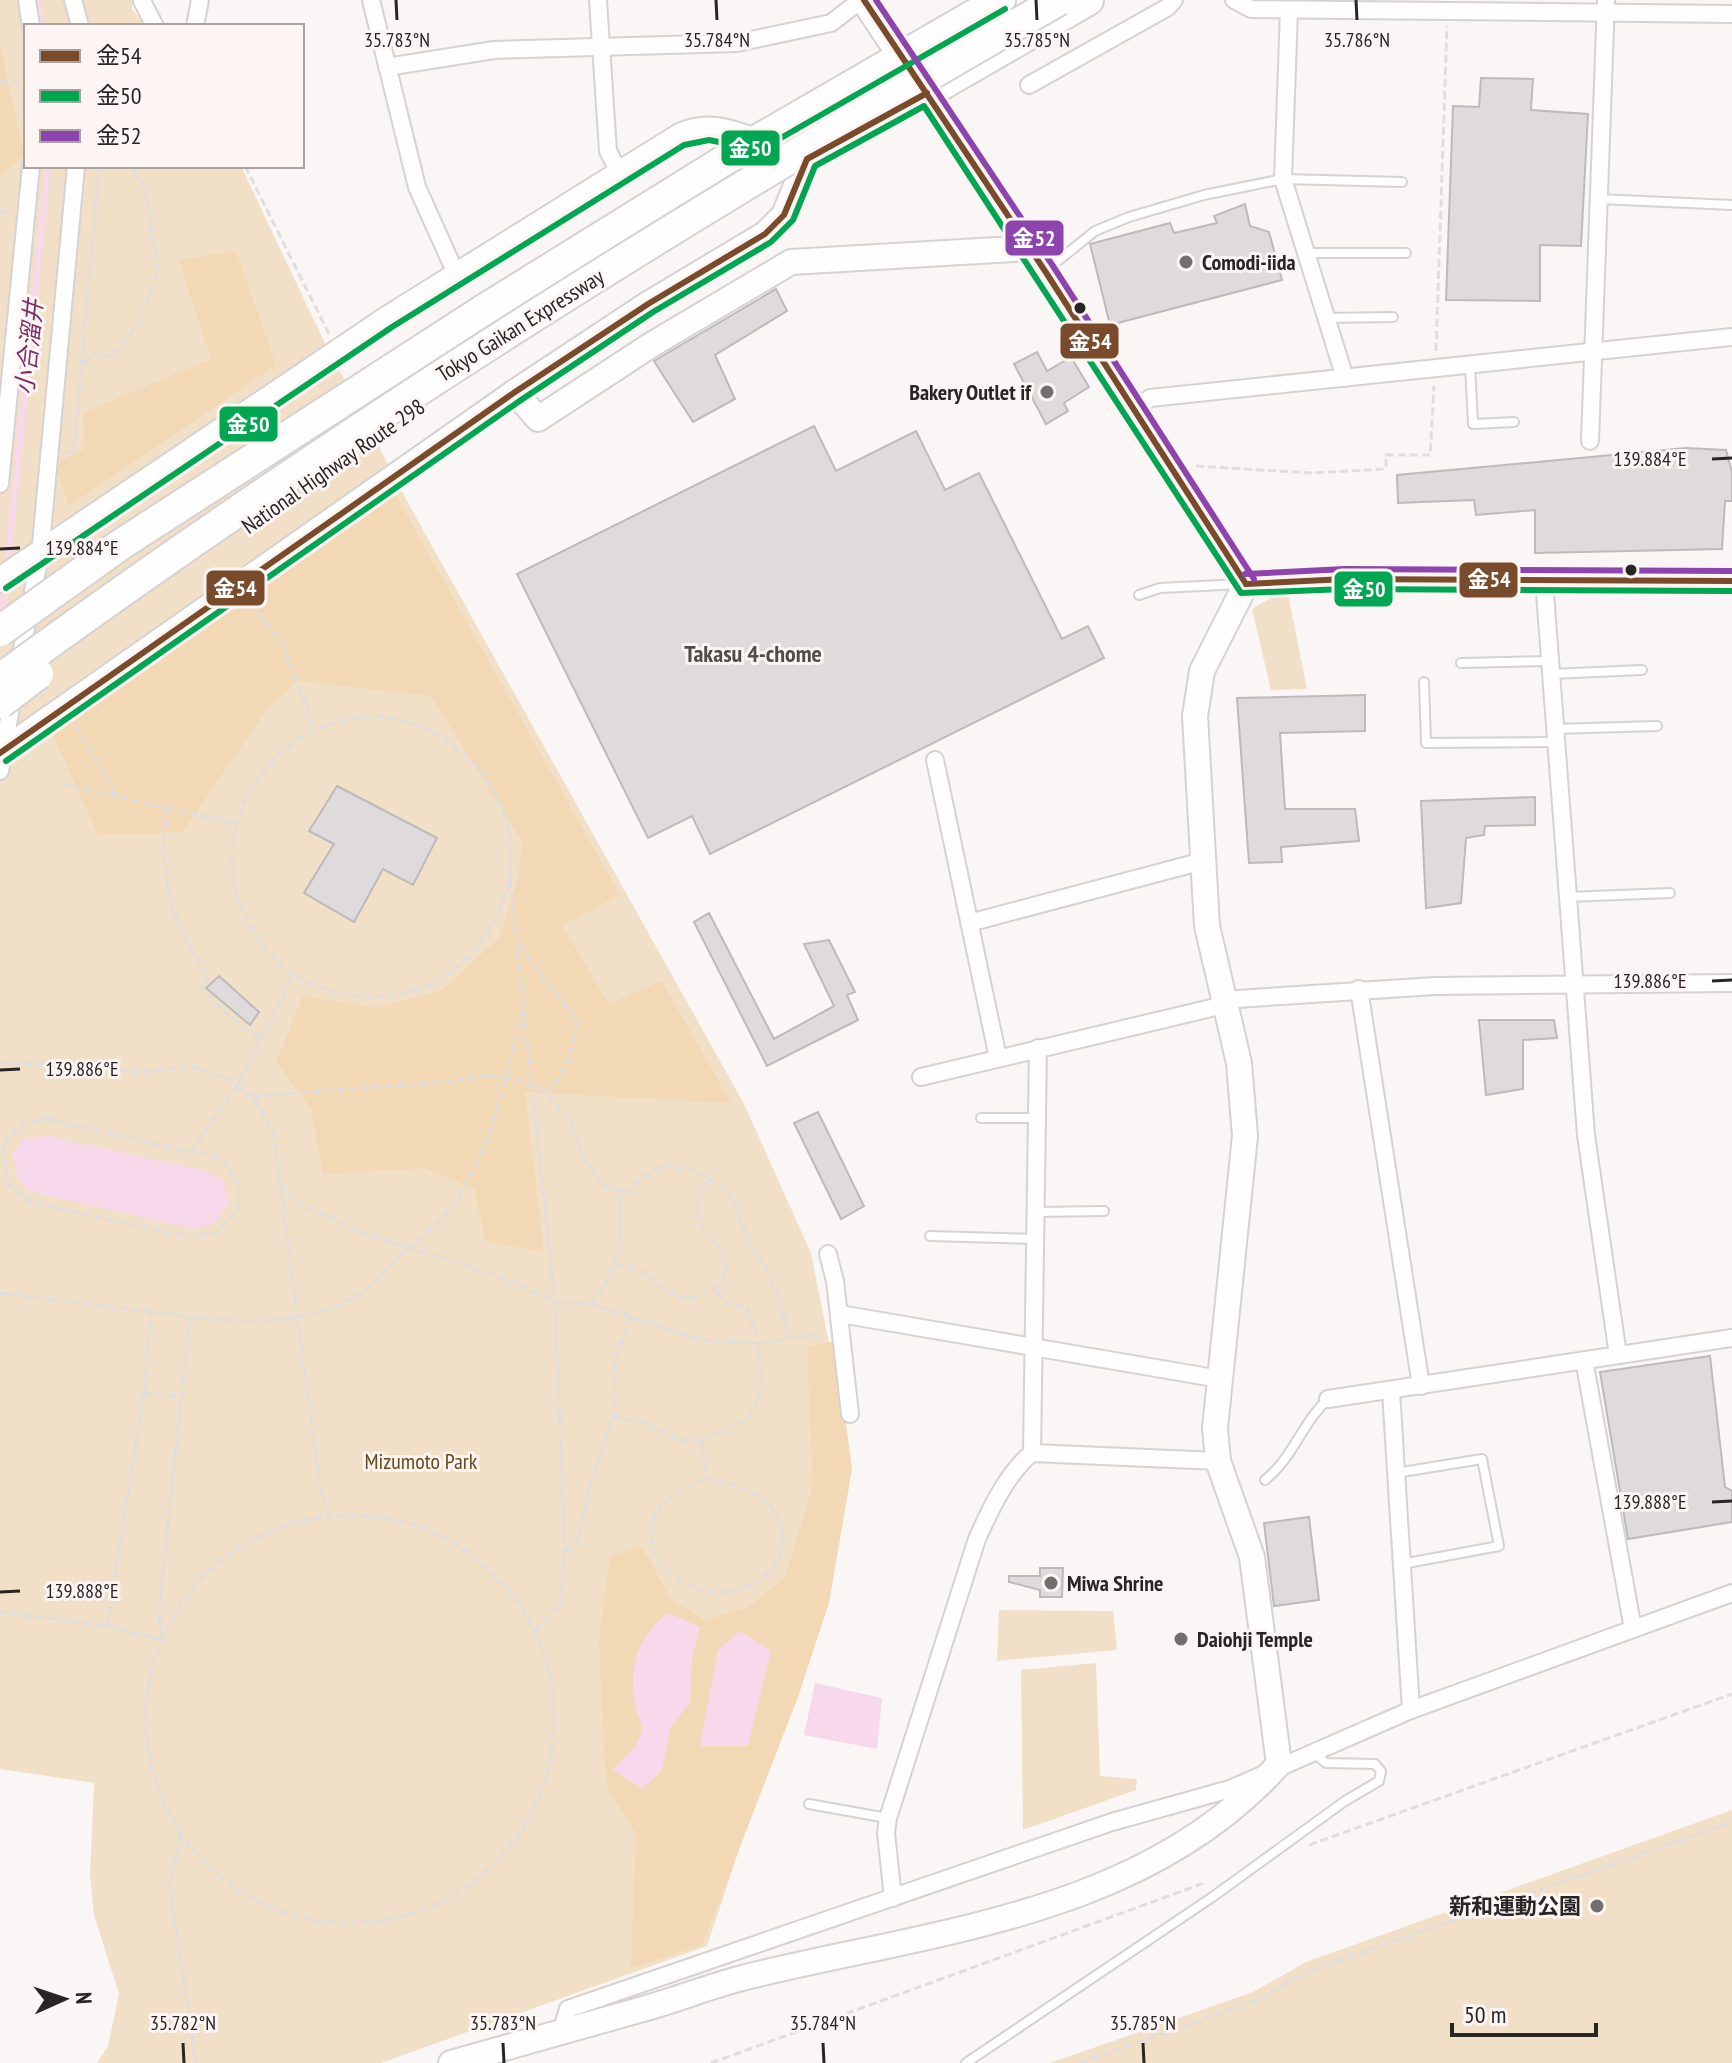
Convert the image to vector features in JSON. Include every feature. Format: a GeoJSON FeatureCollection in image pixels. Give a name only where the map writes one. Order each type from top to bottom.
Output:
{"type":"FeatureCollection","features":[{"type":"Feature","properties":{"kind":"highway","name":"Tokyo Gaikan Expressway"},"geometry":{"type":"LineString","coordinates":[[0,660],[103,586],[531,300],[909,65],[1029,0]]}},
{"type":"Feature","properties":{"kind":"highway","name":"Tokyo Gaikan Expressway"},"geometry":{"type":"LineString","coordinates":[[0,679],[248,504],[519,324],[920,80],[1059,0]]}},
{"type":"Feature","properties":{"kind":"highway","name":"National Highway Route 298"},"geometry":{"type":"LineString","coordinates":[[0,703],[356,448],[632,261],[1088,0]]}},
{"type":"Feature","properties":{"kind":"highway","name":"National Highway Route 298"},"geometry":{"type":"LineString","coordinates":[[0,631],[120,545],[482,311],[756,141],[990,4]]}},
{"type":"Feature","properties":{"kind":"main road"},"geometry":{"type":"LineString","coordinates":[[862,0],[1030,248],[1246,584],[1345,579],[1732,581]]}},
{"type":"Feature","properties":{"kind":"street"},"geometry":{"type":"LineString","coordinates":[[27,0],[31,24]]}},
{"type":"Feature","properties":{"kind":"street"},"geometry":{"type":"LineString","coordinates":[[73,0],[79,24]]}},
{"type":"Feature","properties":{"kind":"street"},"geometry":{"type":"LineString","coordinates":[[195,24],[200,0]]}},
{"type":"Feature","properties":{"kind":"street"},"geometry":{"type":"LineString","coordinates":[[371,0],[417,187],[457,276]]}},
{"type":"Feature","properties":{"kind":"street"},"geometry":{"type":"LineString","coordinates":[[598,0],[608,151],[619,172]]}},
{"type":"Feature","properties":{"kind":"street"},"geometry":{"type":"LineString","coordinates":[[387,67],[494,50],[737,43],[831,23],[862,0]]}},
{"type":"Feature","properties":{"kind":"street"},"geometry":{"type":"LineString","coordinates":[[1029,85],[1168,7],[1174,0]]}},
{"type":"Feature","properties":{"kind":"street"},"geometry":{"type":"LineString","coordinates":[[1234,0],[1251,9],[1606,6],[1732,14]]}},
{"type":"Feature","properties":{"kind":"street"},"geometry":{"type":"LineString","coordinates":[[142,1],[154,24]]}},
{"type":"Feature","properties":{"kind":"street"},"geometry":{"type":"LineString","coordinates":[[1590,441],[1606,6]]}},
{"type":"Feature","properties":{"kind":"street"},"geometry":{"type":"LineString","coordinates":[[1289,10],[1283,179],[1345,378]]}},
{"type":"Feature","properties":{"kind":"street"},"geometry":{"type":"LineString","coordinates":[[9,574],[387,319],[619,172],[693,130],[716,129],[756,141]]}},
{"type":"Feature","properties":{"kind":"street"},"geometry":{"type":"LineString","coordinates":[[1,758],[515,392],[648,304],[765,234],[784,215],[807,159]]}},
{"type":"Feature","properties":{"kind":"street"},"geometry":{"type":"LineString","coordinates":[[0,484],[31,168]]}},
{"type":"Feature","properties":{"kind":"street"},"geometry":{"type":"LineString","coordinates":[[1,758],[40,555],[76,168]]}},
{"type":"Feature","properties":{"kind":"street"},"geometry":{"type":"LineString","coordinates":[[515,392],[538,419],[651,345],[791,262],[1030,248]]}},
{"type":"Feature","properties":{"kind":"street"},"geometry":{"type":"LineString","coordinates":[[1134,410],[1150,398],[1732,337]]}},
{"type":"Feature","properties":{"kind":"street"},"geometry":{"type":"LineString","coordinates":[[1544,580],[1572,983],[1586,1135],[1618,1355]]}},
{"type":"Feature","properties":{"kind":"street"},"geometry":{"type":"LineString","coordinates":[[451,2063],[700,1991],[847,1953],[991,1925],[1055,1905],[1165,1854],[1249,1798],[1279,1764],[1252,1557],[1218,1461],[1215,1428],[1245,1136],[1242,1081],[1207,926],[1197,692],[1213,645],[1246,584]]}},
{"type":"Feature","properties":{"kind":"street"},"geometry":{"type":"LineString","coordinates":[[935,760],[998,1058]]}},
{"type":"Feature","properties":{"kind":"street"},"geometry":{"type":"LineString","coordinates":[[969,923],[1203,861]]}},
{"type":"Feature","properties":{"kind":"street"},"geometry":{"type":"LineString","coordinates":[[921,1077],[1223,1002],[1359,989],[1572,983],[1732,983]]}},
{"type":"Feature","properties":{"kind":"street"},"geometry":{"type":"LineString","coordinates":[[1359,989],[1421,1386]]}},
{"type":"Feature","properties":{"kind":"street"},"geometry":{"type":"LineString","coordinates":[[1032,1453],[1038,1048]]}},
{"type":"Feature","properties":{"kind":"street"},"geometry":{"type":"LineString","coordinates":[[828,1254],[840,1314],[850,1414]]}},
{"type":"Feature","properties":{"kind":"street"},"geometry":{"type":"LineString","coordinates":[[840,1314],[1220,1379]]}},
{"type":"Feature","properties":{"kind":"street"},"geometry":{"type":"LineString","coordinates":[[1328,1399],[1732,1338]]}},
{"type":"Feature","properties":{"kind":"street"},"geometry":{"type":"LineString","coordinates":[[1584,1360],[1633,1629]]}},
{"type":"Feature","properties":{"kind":"street"},"geometry":{"type":"LineString","coordinates":[[1391,1391],[1411,1710]]}},
{"type":"Feature","properties":{"kind":"street"},"geometry":{"type":"LineString","coordinates":[[893,1898],[886,1833],[888,1818],[977,1539],[996,1500],[1022,1461],[1032,1453],[1218,1461]]}},
{"type":"Feature","properties":{"kind":"street"},"geometry":{"type":"LineString","coordinates":[[561,2032],[568,2009],[1154,1810],[1230,1789],[1279,1764],[1411,1710],[1732,1593]]}},
{"type":"Feature","properties":{"kind":"lane"},"geometry":{"type":"LineString","coordinates":[[1045,271],[1083,238],[1129,217],[1204,195],[1283,179],[1402,182]]}},
{"type":"Feature","properties":{"kind":"lane"},"geometry":{"type":"LineString","coordinates":[[1599,199],[1732,205]]}},
{"type":"Feature","properties":{"kind":"lane"},"geometry":{"type":"LineString","coordinates":[[1305,253],[1406,253]]}},
{"type":"Feature","properties":{"kind":"lane"},"geometry":{"type":"LineString","coordinates":[[1326,318],[1393,317]]}},
{"type":"Feature","properties":{"kind":"lane"},"geometry":{"type":"LineString","coordinates":[[1470,364],[1473,424],[1514,422]]}},
{"type":"Feature","properties":{"kind":"lane"},"geometry":{"type":"LineString","coordinates":[[1139,595],[1160,588],[1246,584]]}},
{"type":"Feature","properties":{"kind":"lane"},"geometry":{"type":"LineString","coordinates":[[1461,663],[1642,670]]}},
{"type":"Feature","properties":{"kind":"lane"},"geometry":{"type":"LineString","coordinates":[[1424,682],[1426,743],[1554,736],[1657,726]]}},
{"type":"Feature","properties":{"kind":"lane"},"geometry":{"type":"LineString","coordinates":[[1566,897],[1670,893]]}},
{"type":"Feature","properties":{"kind":"lane"},"geometry":{"type":"LineString","coordinates":[[981,1118],[1038,1118]]}},
{"type":"Feature","properties":{"kind":"lane"},"geometry":{"type":"LineString","coordinates":[[1037,1212],[1104,1211]]}},
{"type":"Feature","properties":{"kind":"lane"},"geometry":{"type":"LineString","coordinates":[[930,1236],[1036,1239]]}},
{"type":"Feature","properties":{"kind":"lane"},"geometry":{"type":"LineString","coordinates":[[1265,1480],[1283,1465],[1315,1411],[1328,1399]]}},
{"type":"Feature","properties":{"kind":"lane"},"geometry":{"type":"LineString","coordinates":[[1395,1473],[1482,1459],[1499,1546],[1401,1564]]}},
{"type":"Feature","properties":{"kind":"lane"},"geometry":{"type":"LineString","coordinates":[[966,2063],[1211,1898],[1345,1801],[1379,1781],[1381,1771],[1375,1764],[1326,1763],[1312,1751]]}},
{"type":"Feature","properties":{"kind":"lane"},"geometry":{"type":"LineString","coordinates":[[809,1804],[888,1818]]}},
{"type":"Feature","properties":{"kind":"path"},"geometry":{"type":"LineString","coordinates":[[0,81],[24,85]]}},
{"type":"Feature","properties":{"kind":"path"},"geometry":{"type":"LineString","coordinates":[[49,455],[74,452],[99,168]]}},
{"type":"Feature","properties":{"kind":"path"},"geometry":{"type":"LineString","coordinates":[[56,381],[96,354],[111,357],[139,323],[158,270],[145,187],[132,168]]}},
{"type":"Feature","properties":{"kind":"path"},"geometry":{"type":"LineString","coordinates":[[246,168],[329,334]]}},
{"type":"Feature","properties":{"kind":"path"},"geometry":{"type":"LineString","coordinates":[[248,600],[284,647],[315,730]]}},
{"type":"Feature","properties":{"kind":"path"},"geometry":{"type":"LineString","coordinates":[[509,876],[503,904],[490,931],[469,958],[430,985],[391,997],[365,998],[327,991],[293,975],[259,941],[243,914],[234,883],[232,853],[236,823],[257,778],[277,755],[315,730],[346,721],[374,718],[403,722],[451,744],[477,767],[499,802],[509,838],[509,876],[529,1082],[555,1302],[565,1551],[560,1605],[535,1631]]}},
{"type":"Feature","properties":{"kind":"path"},"geometry":{"type":"LineString","coordinates":[[73,721],[116,796]]}},
{"type":"Feature","properties":{"kind":"path"},"geometry":{"type":"LineString","coordinates":[[61,784],[236,823]]}},
{"type":"Feature","properties":{"kind":"path"},"geometry":{"type":"LineString","coordinates":[[166,807],[162,866],[176,919],[187,945],[209,977],[199,986],[234,1021],[261,1039]]}},
{"type":"Feature","properties":{"kind":"path"},"geometry":{"type":"LineString","coordinates":[[517,942],[577,1022],[571,1055],[560,1081],[545,1092]]}},
{"type":"Feature","properties":{"kind":"path"},"geometry":{"type":"LineString","coordinates":[[191,1152],[237,1086],[293,975]]}},
{"type":"Feature","properties":{"kind":"path"},"geometry":{"type":"LineString","coordinates":[[0,1293],[251,1323],[297,1317],[337,1305],[371,1286],[449,1212],[485,1149],[523,1007]]}},
{"type":"Feature","properties":{"kind":"path"},"geometry":{"type":"LineString","coordinates":[[0,1063],[64,1064],[136,1072],[195,1067],[237,1086],[250,1096],[273,1130],[319,1479],[328,1515]]}},
{"type":"Feature","properties":{"kind":"path"},"geometry":{"type":"LineString","coordinates":[[250,1096],[507,1076],[529,1082],[545,1092],[571,1123],[584,1158],[602,1184],[626,1193]]}},
{"type":"Feature","properties":{"kind":"path"},"geometry":{"type":"LineString","coordinates":[[47,1119],[222,1159],[239,1184],[238,1210],[217,1232],[192,1237],[33,1203],[9,1185],[1,1150],[2,1144],[24,1123],[47,1119]]}},
{"type":"Feature","properties":{"kind":"path"},"geometry":{"type":"LineString","coordinates":[[591,1304],[609,1282],[620,1248],[620,1199],[638,1180],[662,1165],[697,1171],[726,1189],[736,1205],[748,1241],[766,1267],[781,1302],[789,1338]]}},
{"type":"Feature","properties":{"kind":"path"},"geometry":{"type":"LineString","coordinates":[[615,1266],[633,1267],[671,1295],[690,1299],[716,1290],[723,1281],[725,1261],[715,1238],[701,1227],[696,1208],[709,1178]]}},
{"type":"Feature","properties":{"kind":"path"},"geometry":{"type":"LineString","coordinates":[[280,1183],[297,1202],[323,1215],[506,1279],[555,1302],[591,1304],[702,1340],[758,1343],[841,1332]]}},
{"type":"Feature","properties":{"kind":"path"},"geometry":{"type":"LineString","coordinates":[[613,1417],[638,1421],[681,1440],[701,1440],[747,1420],[757,1403],[762,1384],[758,1343],[748,1310],[725,1301],[716,1290]]}},
{"type":"Feature","properties":{"kind":"path"},"geometry":{"type":"LineString","coordinates":[[107,1626],[144,1393],[151,1312]]}},
{"type":"Feature","properties":{"kind":"path"},"geometry":{"type":"LineString","coordinates":[[161,1640],[159,1609],[190,1317]]}},
{"type":"Feature","properties":{"kind":"path"},"geometry":{"type":"LineString","coordinates":[[565,1551],[577,1545],[589,1490],[613,1417],[616,1359],[631,1317]]}},
{"type":"Feature","properties":{"kind":"path"},"geometry":{"type":"LineString","coordinates":[[144,1393],[181,1396]]}},
{"type":"Feature","properties":{"kind":"path"},"geometry":{"type":"LineString","coordinates":[[701,1440],[707,1478]]}},
{"type":"Feature","properties":{"kind":"path"},"geometry":{"type":"LineString","coordinates":[[707,1478],[747,1490],[772,1507],[780,1528],[780,1550],[771,1569],[759,1582],[737,1592],[698,1590],[664,1568],[653,1553],[651,1531],[658,1510],[670,1496],[707,1478]]}},
{"type":"Feature","properties":{"kind":"path"},"geometry":{"type":"LineString","coordinates":[[328,1515],[391,1518],[450,1539],[500,1579],[535,1631],[553,1690],[553,1736],[545,1781],[534,1809],[509,1848],[477,1880],[451,1897],[394,1919],[334,1924],[304,1919],[247,1896],[200,1858],[181,1834],[153,1773],[147,1740],[149,1684],[161,1640],[194,1587],[240,1545],[268,1531],[328,1515]]}},
{"type":"Feature","properties":{"kind":"path"},"geometry":{"type":"LineString","coordinates":[[0,1612],[107,1626],[161,1640]]}},
{"type":"Feature","properties":{"kind":"path"},"geometry":{"type":"LineString","coordinates":[[1080,2063],[1257,2000],[1309,1971],[1732,1822]]}},
{"type":"Feature","properties":{"kind":"path"},"geometry":{"type":"LineString","coordinates":[[181,1834],[170,1888],[196,2063]]}},
{"type":"Feature","properties":{"kind":"green space","name":"Mizumoto Park"},"geometry":{"type":"Polygon","coordinates":[[[0,0],[132,0],[132,9],[145,24],[24,24],[24,168],[242,168],[320,333],[408,503],[744,1104],[811,1253],[837,1383],[766,1769],[707,1946],[381,2063],[97,2063],[108,2046],[119,1994],[94,1915],[90,1875],[94,1783],[0,1769],[0,0]]]}},
{"type":"Feature","properties":{"kind":"green space"},"geometry":{"type":"Polygon","coordinates":[[[1287,589],[1307,689],[1271,690],[1252,609],[1287,589]]]}},
{"type":"Feature","properties":{"kind":"green space"},"geometry":{"type":"Polygon","coordinates":[[[999,1610],[1113,1611],[1117,1650],[997,1661],[999,1610]]]}},
{"type":"Feature","properties":{"kind":"green space"},"geometry":{"type":"Polygon","coordinates":[[[1096,1663],[1100,1776],[1137,1779],[1136,1790],[1023,1830],[1021,1670],[1096,1663]]]}},
{"type":"Feature","properties":{"kind":"green space","name":"新和運動公園"},"geometry":{"type":"Polygon","coordinates":[[[1732,1810],[1732,2063],[1050,2063],[1253,1992],[1306,1962],[1732,1810]]]}},
{"type":"Feature","properties":{"kind":"shaded area"},"geometry":{"type":"Polygon","coordinates":[[[0,44],[24,155],[0,176],[0,44]]]}},
{"type":"Feature","properties":{"kind":"shaded area"},"geometry":{"type":"Polygon","coordinates":[[[236,251],[276,365],[69,506],[54,464],[85,448],[82,413],[211,359],[179,260],[236,251]]]}},
{"type":"Feature","properties":{"kind":"shaded area"},"geometry":{"type":"Polygon","coordinates":[[[390,485],[620,895],[562,925],[609,1004],[662,981],[731,1103],[525,1092],[544,1252],[486,1242],[474,1189],[424,1168],[323,1174],[311,1109],[276,1062],[303,996],[377,1008],[442,990],[499,938],[517,883],[523,844],[431,696],[297,681],[266,710],[183,832],[98,835],[49,726],[390,485]]]}},
{"type":"Feature","properties":{"kind":"shaded area"},"geometry":{"type":"Polygon","coordinates":[[[48,1136],[207,1171],[223,1180],[228,1204],[215,1223],[194,1229],[32,1192],[17,1178],[13,1154],[24,1138],[48,1136]]]}},
{"type":"Feature","properties":{"kind":"shaded area"},"geometry":{"type":"Polygon","coordinates":[[[835,1341],[852,1469],[829,1603],[798,1697],[702,1945],[631,1968],[636,1834],[606,1785],[599,1640],[610,1556],[642,1547],[671,1600],[705,1620],[746,1608],[785,1578],[813,1485],[807,1347],[835,1341]]]}},
{"type":"Feature","properties":{"kind":"shaded area"},"geometry":{"type":"Polygon","coordinates":[[[668,1613],[700,1627],[692,1658],[690,1702],[670,1729],[662,1770],[642,1789],[613,1770],[640,1736],[633,1686],[638,1651],[649,1632],[668,1613]]]}},
{"type":"Feature","properties":{"kind":"shaded area"},"geometry":{"type":"Polygon","coordinates":[[[740,1631],[771,1651],[748,1746],[700,1746],[718,1650],[740,1631]]]}},
{"type":"Feature","properties":{"kind":"shaded area"},"geometry":{"type":"Polygon","coordinates":[[[815,1683],[882,1698],[877,1749],[804,1735],[815,1683]]]}},
{"type":"Feature","properties":{"kind":"building"},"geometry":{"type":"Polygon","coordinates":[[[1481,78],[1533,79],[1531,110],[1588,114],[1581,246],[1540,245],[1540,301],[1446,300],[1453,106],[1479,107],[1481,78]]]}},
{"type":"Feature","properties":{"kind":"building","name":"Comodi-iida"},"geometry":{"type":"Polygon","coordinates":[[[1245,204],[1250,226],[1269,232],[1282,280],[1110,325],[1090,244],[1170,223],[1174,233],[1217,223],[1214,216],[1245,204]]]}},
{"type":"Feature","properties":{"kind":"building"},"geometry":{"type":"Polygon","coordinates":[[[776,289],[787,311],[715,355],[735,399],[693,422],[654,361],[776,289]]]}},
{"type":"Feature","properties":{"kind":"building"},"geometry":{"type":"Polygon","coordinates":[[[1037,352],[1047,371],[1071,357],[1089,387],[1064,403],[1068,411],[1046,424],[1014,364],[1037,352]]]}},
{"type":"Feature","properties":{"kind":"building"},"geometry":{"type":"Polygon","coordinates":[[[814,426],[836,471],[916,431],[945,490],[979,473],[1062,639],[1088,626],[1104,658],[710,854],[692,816],[648,838],[517,574],[814,426]]]}},
{"type":"Feature","properties":{"kind":"building"},"geometry":{"type":"Polygon","coordinates":[[[1686,448],[1726,450],[1732,472],[1732,501],[1725,501],[1722,549],[1535,553],[1535,510],[1476,515],[1474,500],[1398,503],[1397,475],[1686,448]]]}},
{"type":"Feature","properties":{"kind":"building"},"geometry":{"type":"Polygon","coordinates":[[[1365,695],[1365,731],[1280,733],[1285,809],[1355,809],[1359,841],[1281,847],[1282,862],[1249,863],[1237,698],[1365,695]]]}},
{"type":"Feature","properties":{"kind":"building"},"geometry":{"type":"Polygon","coordinates":[[[337,786],[437,838],[413,885],[383,869],[354,922],[304,893],[334,844],[309,831],[337,786]]]}},
{"type":"Feature","properties":{"kind":"building"},"geometry":{"type":"Polygon","coordinates":[[[1535,797],[1535,825],[1485,826],[1484,835],[1466,838],[1461,903],[1426,908],[1421,801],[1535,797]]]}},
{"type":"Feature","properties":{"kind":"building"},"geometry":{"type":"Polygon","coordinates":[[[709,913],[774,1039],[834,1006],[804,944],[829,940],[855,992],[847,995],[858,1020],[767,1066],[694,922],[709,913]]]}},
{"type":"Feature","properties":{"kind":"building"},"geometry":{"type":"Polygon","coordinates":[[[219,976],[259,1012],[250,1025],[206,988],[219,976]]]}},
{"type":"Feature","properties":{"kind":"building"},"geometry":{"type":"Polygon","coordinates":[[[1479,1020],[1554,1020],[1557,1038],[1523,1040],[1523,1089],[1486,1095],[1479,1020]]]}},
{"type":"Feature","properties":{"kind":"building"},"geometry":{"type":"Polygon","coordinates":[[[818,1112],[864,1206],[841,1219],[794,1123],[818,1112]]]}},
{"type":"Feature","properties":{"kind":"building"},"geometry":{"type":"Polygon","coordinates":[[[1710,1356],[1725,1487],[1732,1491],[1732,1522],[1628,1539],[1600,1372],[1710,1356]]]}},
{"type":"Feature","properties":{"kind":"building"},"geometry":{"type":"Polygon","coordinates":[[[1309,1517],[1319,1600],[1274,1606],[1264,1523],[1309,1517]]]}},
{"type":"Feature","properties":{"kind":"building","name":"Miwa Shrine"},"geometry":{"type":"Polygon","coordinates":[[[1040,1568],[1063,1568],[1062,1597],[1040,1597],[1040,1590],[1009,1582],[1009,1576],[1040,1576],[1040,1568]]]}},
{"type":"Feature","properties":{"kind":"waterway","name":"小合溜井"},"geometry":{"type":"LineString","coordinates":[[38,0],[41,24]]}},
{"type":"Feature","properties":{"kind":"waterway","name":"小合溜井"},"geometry":{"type":"LineString","coordinates":[[7,568],[48,168]]}},
{"type":"Feature","properties":{"kind":"waterway","name":"小合溜井"},"geometry":{"type":"LineString","coordinates":[[1,616],[6,583]]}},
{"type":"Feature","properties":{"kind":"transit line","name":"金54"},"geometry":{"type":"LineString","coordinates":[[864,0],[1045,271],[1246,584]]}},
{"type":"Feature","properties":{"kind":"transit line","name":"金52"},"geometry":{"type":"LineString","coordinates":[[876,0],[1053,266],[1254,579]]}},
{"type":"Feature","properties":{"kind":"transit line","name":"金50"},"geometry":{"type":"LineString","coordinates":[[6,588],[392,327],[684,145],[709,140],[760,150],[1005,9]]}},
{"type":"Feature","properties":{"kind":"transit line","name":"金54"},"geometry":{"type":"LineString","coordinates":[[0,753],[515,392],[648,304],[765,234],[784,215],[807,159],[927,93]]}},
{"type":"Feature","properties":{"kind":"transit line","name":"金50"},"geometry":{"type":"LineString","coordinates":[[6,761],[521,400],[653,312],[771,242],[793,220],[815,166],[924,106],[1241,593],[1345,589],[1732,591]]}},
{"type":"Feature","properties":{"kind":"transit line","name":"金52"},"geometry":{"type":"LineString","coordinates":[[1245,574],[1345,569],[1732,571]]}},
{"type":"Feature","properties":{"kind":"transit line","name":"金54"},"geometry":{"type":"LineString","coordinates":[[1246,584],[1345,579],[1732,581]]}},
{"type":"Feature","properties":{"kind":"place","name":"Comodi-iida"},"geometry":{"type":"Point","coordinates":[1186,262]}},
{"type":"Feature","properties":{"kind":"place","name":"Bakery Outlet if"},"geometry":{"type":"Point","coordinates":[1047,392]}},
{"type":"Feature","properties":{"kind":"place","name":"Miwa Shrine"},"geometry":{"type":"Point","coordinates":[1051,1583]}},
{"type":"Feature","properties":{"kind":"place","name":"Daiohji Temple"},"geometry":{"type":"Point","coordinates":[1181,1639]}},
{"type":"Feature","properties":{"kind":"place","name":"新和運動公園"},"geometry":{"type":"Point","coordinates":[1597,1906]}},
{"type":"Feature","properties":{"kind":"district","name":"Takasu 4-chome"},"geometry":{"type":"Point","coordinates":[753,653]}}]}
